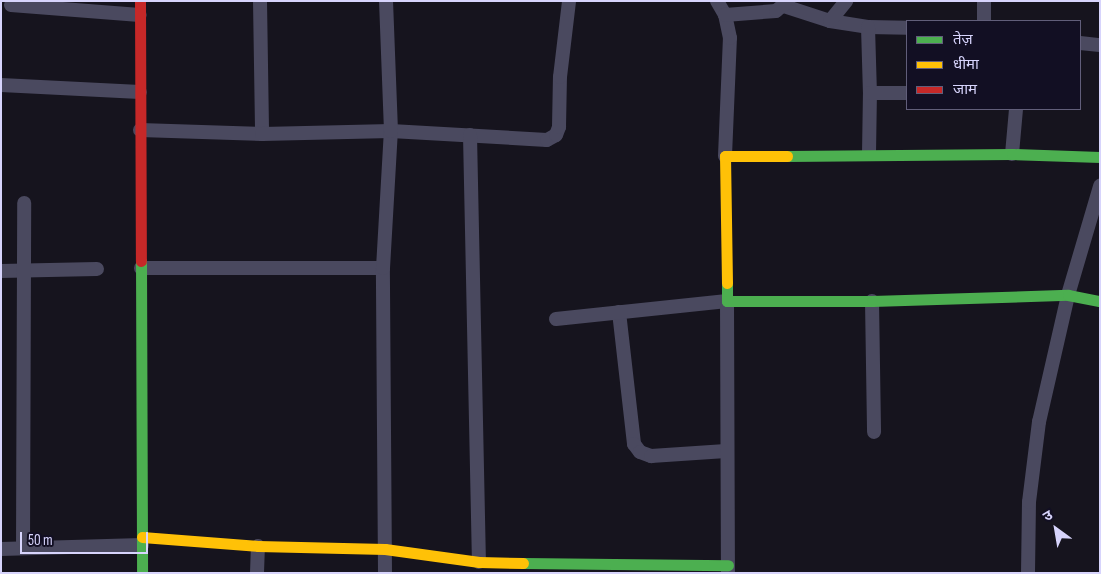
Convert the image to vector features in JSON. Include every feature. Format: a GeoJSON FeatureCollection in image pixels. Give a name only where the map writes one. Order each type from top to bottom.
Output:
{"type":"FeatureCollection","features":[{"type":"Feature","properties":{"kind":"street"},"geometry":{"type":"LineString","coordinates":[[260,1],[262,134]]}},
{"type":"Feature","properties":{"kind":"street"},"geometry":{"type":"LineString","coordinates":[[385,573],[383,268],[391,130],[386,1]]}},
{"type":"Feature","properties":{"kind":"street"},"geometry":{"type":"LineString","coordinates":[[140,130],[262,134],[391,130],[547,140],[556,135],[559,127],[560,77],[569,1]]}},
{"type":"Feature","properties":{"kind":"street"},"geometry":{"type":"LineString","coordinates":[[1,549],[142,541],[386,549],[502,567],[728,569],[725,156],[730,38],[725,15],[717,1]]}},
{"type":"Feature","properties":{"kind":"street"},"geometry":{"type":"LineString","coordinates":[[830,21],[846,1]]}},
{"type":"Feature","properties":{"kind":"street"},"geometry":{"type":"LineString","coordinates":[[984,1],[984,20]]}},
{"type":"Feature","properties":{"kind":"street"},"geometry":{"type":"LineString","coordinates":[[725,15],[776,11],[786,4],[830,21],[868,27],[906,28]]}},
{"type":"Feature","properties":{"kind":"street"},"geometry":{"type":"LineString","coordinates":[[11,5],[140,8],[142,573]]}},
{"type":"Feature","properties":{"kind":"street"},"geometry":{"type":"LineString","coordinates":[[868,27],[869,154]]}},
{"type":"Feature","properties":{"kind":"street"},"geometry":{"type":"LineString","coordinates":[[1081,43],[1100,45]]}},
{"type":"Feature","properties":{"kind":"street"},"geometry":{"type":"LineString","coordinates":[[1,85],[140,92]]}},
{"type":"Feature","properties":{"kind":"street"},"geometry":{"type":"LineString","coordinates":[[870,93],[906,93]]}},
{"type":"Feature","properties":{"kind":"street"},"geometry":{"type":"LineString","coordinates":[[1012,154],[1016,110]]}},
{"type":"Feature","properties":{"kind":"street"},"geometry":{"type":"LineString","coordinates":[[470,135],[479,562]]}},
{"type":"Feature","properties":{"kind":"street"},"geometry":{"type":"LineString","coordinates":[[725,156],[1012,154],[1100,157]]}},
{"type":"Feature","properties":{"kind":"street"},"geometry":{"type":"LineString","coordinates":[[1028,573],[1029,502],[1039,422],[1068,295],[1100,186]]}},
{"type":"Feature","properties":{"kind":"street"},"geometry":{"type":"LineString","coordinates":[[23,548],[24,203]]}},
{"type":"Feature","properties":{"kind":"street"},"geometry":{"type":"LineString","coordinates":[[141,268],[383,268]]}},
{"type":"Feature","properties":{"kind":"street"},"geometry":{"type":"LineString","coordinates":[[1,271],[97,269]]}},
{"type":"Feature","properties":{"kind":"street"},"geometry":{"type":"LineString","coordinates":[[556,319],[726,301],[872,301],[1068,295],[1100,300]]}},
{"type":"Feature","properties":{"kind":"street"},"geometry":{"type":"LineString","coordinates":[[872,301],[874,432]]}},
{"type":"Feature","properties":{"kind":"street"},"geometry":{"type":"LineString","coordinates":[[619,312],[634,444],[640,452],[651,456],[726,451]]}},
{"type":"Feature","properties":{"kind":"street"},"geometry":{"type":"LineString","coordinates":[[257,573],[258,546]]}},
{"type":"Feature","properties":{"kind":"traffic: fast"},"geometry":{"type":"LineString","coordinates":[[787,156],[1012,154],[1100,157]]}},
{"type":"Feature","properties":{"kind":"traffic: fast"},"geometry":{"type":"LineString","coordinates":[[141,261],[142,573]]}},
{"type":"Feature","properties":{"kind":"traffic: fast"},"geometry":{"type":"LineString","coordinates":[[727,283],[727,301],[872,301],[1068,295],[1100,301]]}},
{"type":"Feature","properties":{"kind":"traffic: fast"},"geometry":{"type":"LineString","coordinates":[[523,563],[728,565]]}},
{"type":"Feature","properties":{"kind":"traffic: slow"},"geometry":{"type":"LineString","coordinates":[[727,283],[725,156],[787,156]]}},
{"type":"Feature","properties":{"kind":"traffic: slow"},"geometry":{"type":"LineString","coordinates":[[142,537],[258,546],[385,549],[479,562],[523,563]]}},
{"type":"Feature","properties":{"kind":"traffic: jam"},"geometry":{"type":"LineString","coordinates":[[140,1],[141,261]]}}]}
